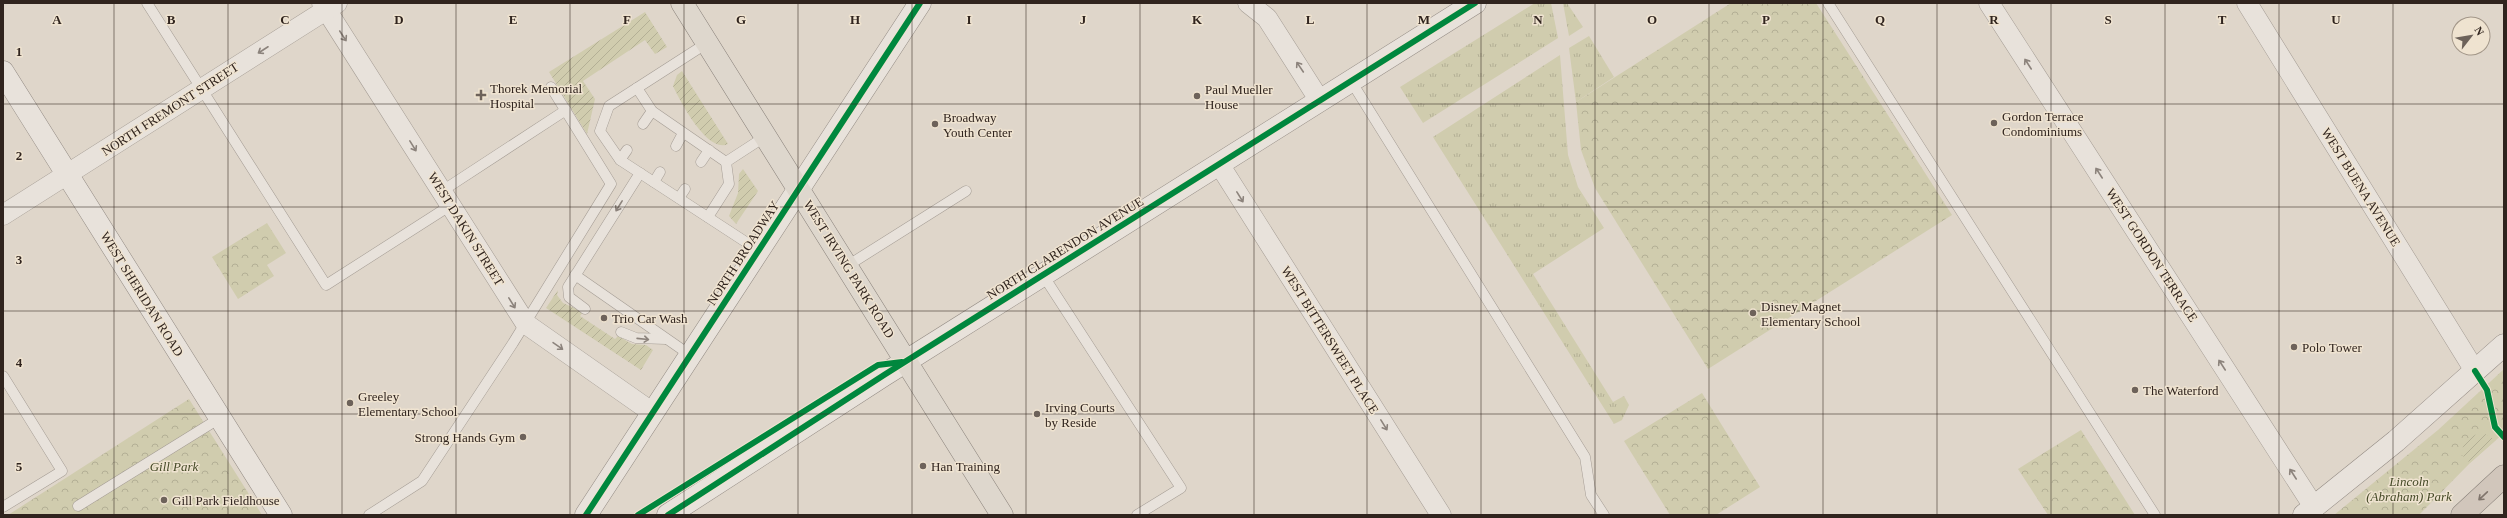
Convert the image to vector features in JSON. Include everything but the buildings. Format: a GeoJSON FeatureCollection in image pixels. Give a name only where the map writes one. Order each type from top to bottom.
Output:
{"type":"FeatureCollection","features":[{"type":"Feature","properties":{"kind":"highway"},"geometry":{"type":"LineString","coordinates":[[2462,515],[2504,476]]}},
{"type":"Feature","properties":{"kind":"main road","name":"WEST IRVING PARK ROAD"},"geometry":{"type":"LineString","coordinates":[[682,3],[1002,515]]}},
{"type":"Feature","properties":{"kind":"street","name":"NORTH BROADWAY"},"geometry":{"type":"LineString","coordinates":[[586,515],[798,187],[920,3]]}},
{"type":"Feature","properties":{"kind":"street"},"geometry":{"type":"LineString","coordinates":[[1248,3],[1267,18],[1320,101]]}},
{"type":"Feature","properties":{"kind":"street","name":"NORTH CLARENDON AVENUE"},"geometry":{"type":"LineString","coordinates":[[668,515],[906,361],[1475,3]]}},
{"type":"Feature","properties":{"kind":"street","name":"WEST GORDON TERRACE"},"geometry":{"type":"LineString","coordinates":[[1989,3],[2309,511]]}},
{"type":"Feature","properties":{"kind":"street","name":"WEST BUENA AVENUE"},"geometry":{"type":"LineString","coordinates":[[2247,3],[2475,371]]}},
{"type":"Feature","properties":{"kind":"street","name":"NORTH FREMONT STREET"},"geometry":{"type":"LineString","coordinates":[[3,215],[201,89],[328,5]]}},
{"type":"Feature","properties":{"kind":"street","name":"WEST DAKIN STREET"},"geometry":{"type":"LineString","coordinates":[[328,5],[446,198],[526,324],[653,413]]}},
{"type":"Feature","properties":{"kind":"street","name":"WEST SHERIDAN ROAD"},"geometry":{"type":"LineString","coordinates":[[3,72],[281,515]]}},
{"type":"Feature","properties":{"kind":"street","name":"WEST BITTERSWEET PLACE"},"geometry":{"type":"LineString","coordinates":[[1219,164],[1441,515]]}},
{"type":"Feature","properties":{"kind":"street"},"geometry":{"type":"LineString","coordinates":[[2309,511],[2396,441],[2504,345]]}},
{"type":"Feature","properties":{"kind":"lane"},"geometry":{"type":"LineString","coordinates":[[147,3],[326,285],[566,110]]}},
{"type":"Feature","properties":{"kind":"lane"},"geometry":{"type":"LineString","coordinates":[[1828,3],[2155,515]]}},
{"type":"Feature","properties":{"kind":"lane"},"geometry":{"type":"LineString","coordinates":[[707,43],[609,106],[600,131],[620,160],[758,250]]}},
{"type":"Feature","properties":{"kind":"lane"},"geometry":{"type":"LineString","coordinates":[[1351,81],[1585,456],[1592,495],[1604,515]]}},
{"type":"Feature","properties":{"kind":"lane"},"geometry":{"type":"LineString","coordinates":[[369,515],[422,481],[526,324],[611,184],[551,87]]}},
{"type":"Feature","properties":{"kind":"lane"},"geometry":{"type":"LineString","coordinates":[[637,88],[652,111],[726,162],[729,184],[708,217]]}},
{"type":"Feature","properties":{"kind":"lane"},"geometry":{"type":"LineString","coordinates":[[643,124],[652,111]]}},
{"type":"Feature","properties":{"kind":"lane"},"geometry":{"type":"LineString","coordinates":[[676,146],[684,133]]}},
{"type":"Feature","properties":{"kind":"lane"},"geometry":{"type":"LineString","coordinates":[[726,162],[766,136]]}},
{"type":"Feature","properties":{"kind":"lane"},"geometry":{"type":"LineString","coordinates":[[620,160],[627,150]]}},
{"type":"Feature","properties":{"kind":"lane"},"geometry":{"type":"LineString","coordinates":[[701,162],[709,150]]}},
{"type":"Feature","properties":{"kind":"lane"},"geometry":{"type":"LineString","coordinates":[[654,182],[660,172]]}},
{"type":"Feature","properties":{"kind":"lane"},"geometry":{"type":"LineString","coordinates":[[585,309],[569,298],[567,292],[575,275],[640,173]]}},
{"type":"Feature","properties":{"kind":"lane"},"geometry":{"type":"LineString","coordinates":[[679,198],[685,189]]}},
{"type":"Feature","properties":{"kind":"lane"},"geometry":{"type":"LineString","coordinates":[[847,266],[966,192]]}},
{"type":"Feature","properties":{"kind":"lane"},"geometry":{"type":"LineString","coordinates":[[575,275],[690,356]]}},
{"type":"Feature","properties":{"kind":"lane"},"geometry":{"type":"LineString","coordinates":[[1043,275],[1181,488],[1137,515]]}},
{"type":"Feature","properties":{"kind":"lane"},"geometry":{"type":"LineString","coordinates":[[621,332],[636,338],[666,339]]}},
{"type":"Feature","properties":{"kind":"lane"},"geometry":{"type":"LineString","coordinates":[[3,376],[62,470],[3,507]]}},
{"type":"Feature","properties":{"kind":"lane"},"geometry":{"type":"LineString","coordinates":[[78,506],[220,418]]}},
{"type":"Feature","properties":{"kind":"green space"},"geometry":{"type":"Polygon","coordinates":[[[1535,3],[1551,3],[1558,38],[1423,123],[1400,87],[1535,3]]]}},
{"type":"Feature","properties":{"kind":"green space"},"geometry":{"type":"Polygon","coordinates":[[[1563,3],[1567,3],[1583,27],[1569,36],[1563,3]]]}},
{"type":"Feature","properties":{"kind":"green space"},"geometry":{"type":"Polygon","coordinates":[[[1731,3],[1816,3],[1952,215],[1708,369],[1595,188],[1581,150],[1576,102],[1731,3]]]}},
{"type":"Feature","properties":{"kind":"green space"},"geometry":{"type":"Polygon","coordinates":[[[645,12],[667,47],[655,54],[645,40],[583,81],[595,99],[587,134],[549,72],[645,12]]]}},
{"type":"Feature","properties":{"kind":"green space"},"geometry":{"type":"Polygon","coordinates":[[[1589,36],[1614,77],[1576,102],[1569,48],[1589,36]]]}},
{"type":"Feature","properties":{"kind":"green space"},"geometry":{"type":"Polygon","coordinates":[[[1560,55],[1568,155],[1578,187],[1604,228],[1533,274],[1613,402],[1624,396],[1629,405],[1622,420],[1614,424],[1433,137],[1560,55]]]}},
{"type":"Feature","properties":{"kind":"green space"},"geometry":{"type":"Polygon","coordinates":[[[682,71],[728,144],[720,145],[712,141],[703,134],[688,114],[673,86],[677,75],[682,71]]]}},
{"type":"Feature","properties":{"kind":"green space"},"geometry":{"type":"Polygon","coordinates":[[[743,169],[758,191],[736,224],[729,216],[738,193],[739,174],[743,169]]]}},
{"type":"Feature","properties":{"kind":"green space"},"geometry":{"type":"Polygon","coordinates":[[[267,223],[286,253],[267,265],[274,276],[238,299],[212,257],[267,223]]]}},
{"type":"Feature","properties":{"kind":"green space"},"geometry":{"type":"Polygon","coordinates":[[[558,290],[557,295],[563,303],[583,312],[580,316],[615,339],[618,336],[632,344],[646,345],[653,350],[641,370],[546,308],[558,290]]]}},
{"type":"Feature","properties":{"kind":"green space","name":"Lincoln (Abraham) Park"},"geometry":{"type":"Polygon","coordinates":[[[2504,369],[2504,433],[2470,463],[2419,515],[2334,515],[2438,430],[2504,369]]]}},
{"type":"Feature","properties":{"kind":"green space"},"geometry":{"type":"Polygon","coordinates":[[[1702,393],[1760,487],[1716,515],[1670,515],[1624,441],[1702,393]]]}},
{"type":"Feature","properties":{"kind":"green space","name":"Gill Park"},"geometry":{"type":"Polygon","coordinates":[[[189,399],[262,515],[8,515],[189,399]]]}},
{"type":"Feature","properties":{"kind":"green space"},"geometry":{"type":"Polygon","coordinates":[[[2081,430],[2135,515],[2048,515],[2018,469],[2081,430]]]}},
{"type":"Feature","properties":{"kind":"green space"},"geometry":{"type":"Polygon","coordinates":[[[2477,434],[2485,434],[2496,440],[2470,463],[2461,454],[2465,440],[2477,434]]]}},
{"type":"Feature","properties":{"kind":"cycle path"},"geometry":{"type":"LineString","coordinates":[[586,515],[920,3]]}},
{"type":"Feature","properties":{"kind":"cycle path"},"geometry":{"type":"LineString","coordinates":[[668,515],[884,375],[1475,3]]}},
{"type":"Feature","properties":{"kind":"cycle path"},"geometry":{"type":"LineString","coordinates":[[638,515],[878,365],[902,362]]}},
{"type":"Feature","properties":{"kind":"cycle path"},"geometry":{"type":"LineString","coordinates":[[2475,371],[2487,390],[2495,427],[2504,437]]}},
{"type":"Feature","properties":{"kind":"place","name":"Thorek Memorial Hospital"},"geometry":{"type":"Point","coordinates":[481,95]}},
{"type":"Feature","properties":{"kind":"place","name":"Paul Mueller House"},"geometry":{"type":"Point","coordinates":[1197,96]}},
{"type":"Feature","properties":{"kind":"place","name":"Gordon Terrace Condominiums"},"geometry":{"type":"Point","coordinates":[1994,123]}},
{"type":"Feature","properties":{"kind":"place","name":"Broadway Youth Center"},"geometry":{"type":"Point","coordinates":[935,124]}},
{"type":"Feature","properties":{"kind":"place","name":"Disney Magnet Elementary School"},"geometry":{"type":"Point","coordinates":[1753,313]}},
{"type":"Feature","properties":{"kind":"place","name":"Trio Car Wash"},"geometry":{"type":"Point","coordinates":[604,318]}},
{"type":"Feature","properties":{"kind":"place","name":"Polo Tower"},"geometry":{"type":"Point","coordinates":[2294,347]}},
{"type":"Feature","properties":{"kind":"place","name":"The Waterford"},"geometry":{"type":"Point","coordinates":[2135,390]}},
{"type":"Feature","properties":{"kind":"place","name":"Greeley Elementary School"},"geometry":{"type":"Point","coordinates":[350,403]}},
{"type":"Feature","properties":{"kind":"place","name":"Irving Courts by Reside"},"geometry":{"type":"Point","coordinates":[1037,414]}},
{"type":"Feature","properties":{"kind":"place","name":"Strong Hands Gym"},"geometry":{"type":"Point","coordinates":[523,437]}},
{"type":"Feature","properties":{"kind":"place","name":"Han Training"},"geometry":{"type":"Point","coordinates":[923,466]}},
{"type":"Feature","properties":{"kind":"place","name":"Gill Park Fieldhouse"},"geometry":{"type":"Point","coordinates":[164,500]}}]}
